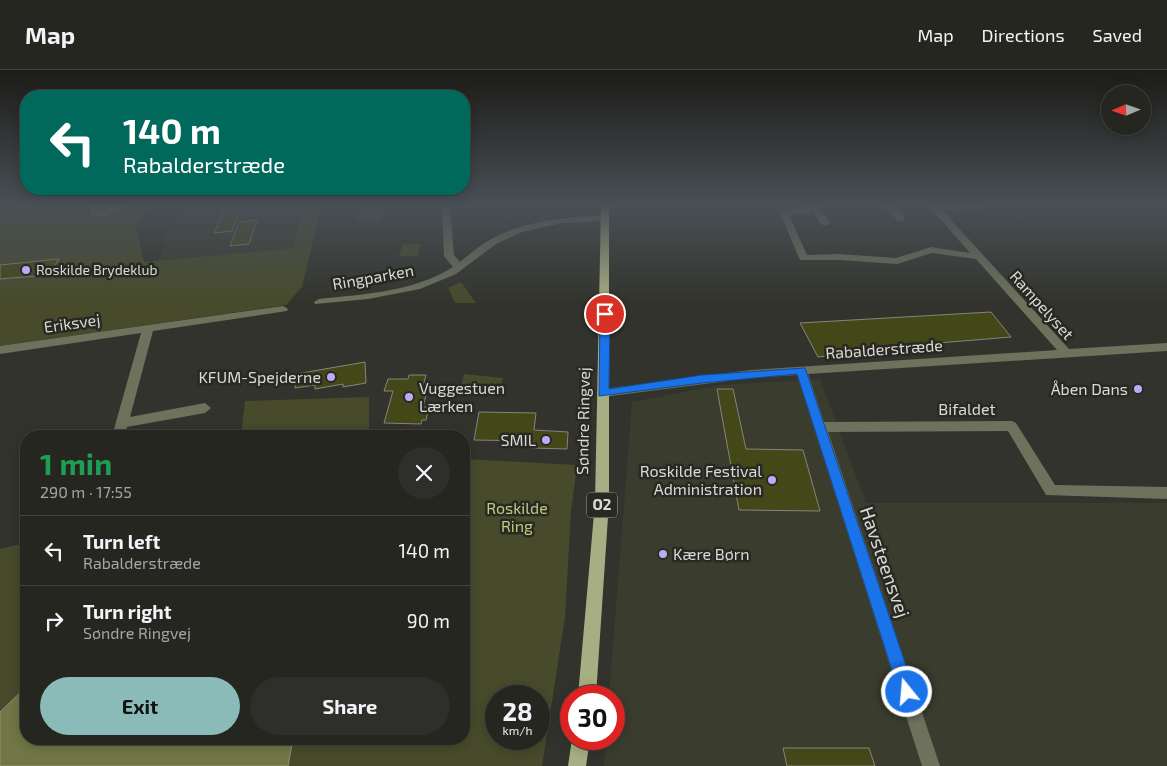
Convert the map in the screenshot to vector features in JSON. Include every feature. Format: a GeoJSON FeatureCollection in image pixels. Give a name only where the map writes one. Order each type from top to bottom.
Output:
{"type":"FeatureCollection","features":[{"type":"Feature","properties":{"kind":"main road","name":"Søndre Ringvej"},"geometry":{"type":"LineString","coordinates":[[588,685],[602,502],[605,238]]}},
{"type":"Feature","properties":{"kind":"main road"},"geometry":{"type":"LineString","coordinates":[[577,766],[579,750]]}},
{"type":"Feature","properties":{"kind":"street"},"geometry":{"type":"LineString","coordinates":[[448,238],[449,256],[459,267]]}},
{"type":"Feature","properties":{"kind":"street","name":"Ringparken"},"geometry":{"type":"LineString","coordinates":[[319,302],[405,289],[446,276],[494,242],[503,238]]}},
{"type":"Feature","properties":{"kind":"street"},"geometry":{"type":"LineString","coordinates":[[795,238],[803,258],[839,257],[897,261],[931,250],[979,257]]}},
{"type":"Feature","properties":{"kind":"street","name":"Rampelyset"},"geometry":{"type":"LineString","coordinates":[[962,238],[1067,354]]}},
{"type":"Feature","properties":{"kind":"street","name":"Eriksvej"},"geometry":{"type":"LineString","coordinates":[[0,350],[283,309]]}},
{"type":"Feature","properties":{"kind":"street"},"geometry":{"type":"LineString","coordinates":[[120,430],[148,329]]}},
{"type":"Feature","properties":{"kind":"street","name":"Rabalderstræde"},"geometry":{"type":"LineString","coordinates":[[603,393],[702,379],[801,370],[1167,347]]}},
{"type":"Feature","properties":{"kind":"street","name":"Havsteensvej"},"geometry":{"type":"LineString","coordinates":[[801,370],[932,766]]}},
{"type":"Feature","properties":{"kind":"street"},"geometry":{"type":"LineString","coordinates":[[122,422],[205,408]]}},
{"type":"Feature","properties":{"kind":"street","name":"Bifaldet"},"geometry":{"type":"LineString","coordinates":[[820,427],[1012,426],[1051,491],[1167,493]]}},
{"type":"Feature","properties":{"kind":"shaded area"},"geometry":{"type":"Polygon","coordinates":[[[162,238],[296,238],[293,248],[158,261],[166,244],[161,240],[162,238]]]}},
{"type":"Feature","properties":{"kind":"shaded area"},"geometry":{"type":"Polygon","coordinates":[[[820,379],[866,503],[1167,503],[1167,766],[604,766],[605,750],[625,750],[625,685],[610,685],[632,402],[720,385],[820,379]]]}},
{"type":"Feature","properties":{"kind":"shaded area"},"geometry":{"type":"Polygon","coordinates":[[[20,693],[20,745],[292,745],[288,766],[0,766],[0,712],[20,693]]]}},
{"type":"Feature","properties":{"kind":"green space"},"geometry":{"type":"Polygon","coordinates":[[[0,238],[139,238],[144,262],[293,248],[296,238],[313,238],[302,287],[286,305],[0,346],[0,238]]]}},
{"type":"Feature","properties":{"kind":"green space"},"geometry":{"type":"Polygon","coordinates":[[[403,244],[421,244],[417,256],[399,256],[403,244]]]}},
{"type":"Feature","properties":{"kind":"green space"},"geometry":{"type":"Polygon","coordinates":[[[461,282],[476,303],[455,303],[448,288],[461,282]]]}},
{"type":"Feature","properties":{"kind":"green space"},"geometry":{"type":"Polygon","coordinates":[[[464,374],[503,378],[499,392],[460,389],[464,374]]]}},
{"type":"Feature","properties":{"kind":"green space"},"geometry":{"type":"Polygon","coordinates":[[[369,397],[369,430],[242,430],[245,401],[369,397]]]}},
{"type":"Feature","properties":{"kind":"green space","name":"Roskilde Ring"},"geometry":{"type":"Polygon","coordinates":[[[470,459],[577,465],[571,512],[565,617],[550,714],[550,685],[485,685],[485,750],[544,750],[542,766],[0,766],[0,549],[20,544],[20,745],[470,745],[470,459]]]}},
{"type":"Feature","properties":{"kind":"building"},"geometry":{"type":"Polygon","coordinates":[[[233,238],[251,238],[249,244],[230,246],[233,238]]]}},
{"type":"Feature","properties":{"kind":"building","name":"Roskilde Brydeklub"},"geometry":{"type":"Polygon","coordinates":[[[59,259],[48,275],[0,279],[0,265],[59,259]]]}},
{"type":"Feature","properties":{"kind":"building"},"geometry":{"type":"Polygon","coordinates":[[[991,312],[1011,337],[914,345],[818,357],[800,323],[991,312]]]}},
{"type":"Feature","properties":{"kind":"building","name":"KFUM-Spejderne"},"geometry":{"type":"Polygon","coordinates":[[[365,362],[366,383],[343,387],[343,384],[315,389],[315,385],[295,388],[296,374],[365,362]]]}},
{"type":"Feature","properties":{"kind":"building","name":"Vuggestuen Lærken"},"geometry":{"type":"Polygon","coordinates":[[[409,375],[426,375],[422,391],[427,391],[423,407],[429,407],[426,420],[422,420],[421,424],[384,423],[393,391],[384,391],[388,379],[408,379],[409,375]]]}},
{"type":"Feature","properties":{"kind":"building","name":"Roskilde Festival Administration"},"geometry":{"type":"Polygon","coordinates":[[[717,389],[733,389],[746,449],[803,450],[820,511],[739,510],[717,389]]]}},
{"type":"Feature","properties":{"kind":"building"},"geometry":{"type":"Polygon","coordinates":[[[479,412],[536,413],[534,430],[568,432],[567,449],[532,448],[533,441],[474,440],[479,412]]]}},
{"type":"Feature","properties":{"kind":"building"},"geometry":{"type":"Polygon","coordinates":[[[783,748],[869,748],[875,766],[787,766],[783,748]]]}},
{"type":"Feature","properties":{"kind":"place","name":"Roskilde Brydeklub"},"geometry":{"type":"Point","coordinates":[26,270]}},
{"type":"Feature","properties":{"kind":"place","name":"KFUM-Spejderne"},"geometry":{"type":"Point","coordinates":[331,377]}},
{"type":"Feature","properties":{"kind":"place","name":"Åben Dans"},"geometry":{"type":"Point","coordinates":[1138,389]}},
{"type":"Feature","properties":{"kind":"place","name":"Vuggestuen Lærken"},"geometry":{"type":"Point","coordinates":[409,397]}},
{"type":"Feature","properties":{"kind":"place","name":"SMIL"},"geometry":{"type":"Point","coordinates":[546,440]}},
{"type":"Feature","properties":{"kind":"place","name":"Roskilde Festival Administration"},"geometry":{"type":"Point","coordinates":[772,480]}},
{"type":"Feature","properties":{"kind":"place","name":"Kære Børn"},"geometry":{"type":"Point","coordinates":[663,554]}},
{"type":"Feature","properties":{"kind":"route"},"geometry":{"type":"LineString","coordinates":[[605,314],[603,393],[666,386],[702,379],[801,370],[907,692]]}}]}
